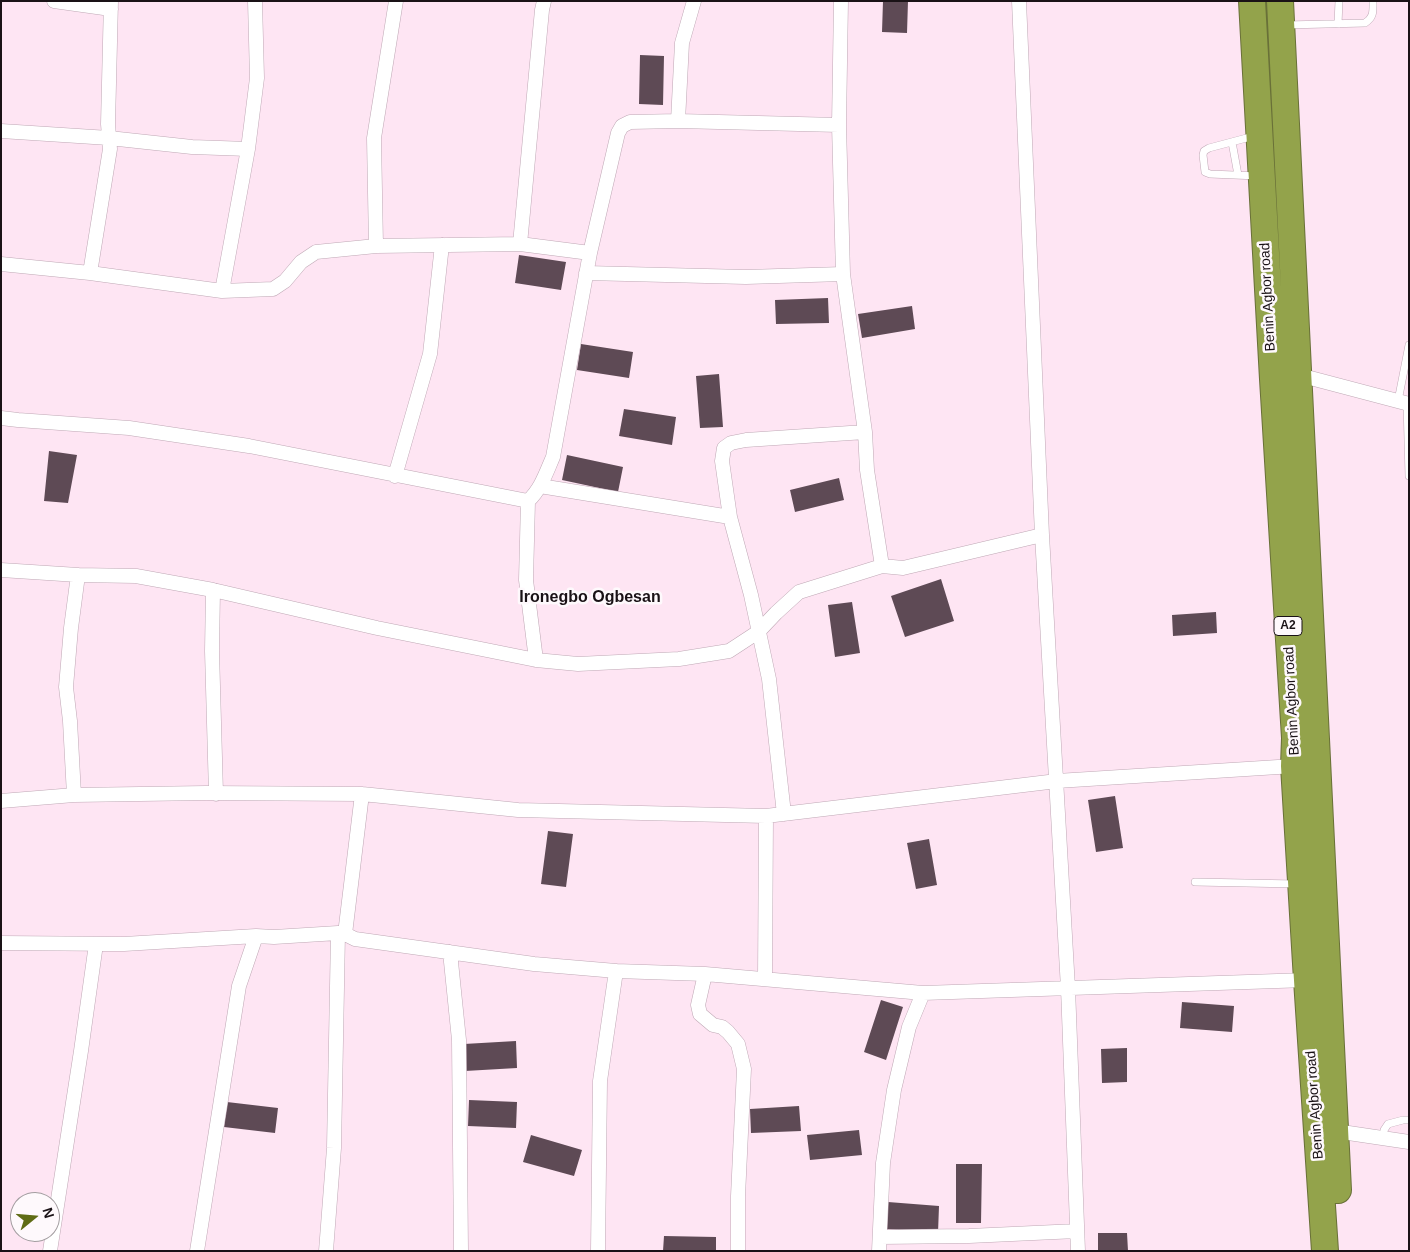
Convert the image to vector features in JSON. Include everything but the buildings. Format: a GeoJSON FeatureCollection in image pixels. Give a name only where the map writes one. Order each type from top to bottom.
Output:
{"type":"FeatureCollection","features":[{"type":"Feature","properties":{"kind":"highway","name":"Benin Agbor road"},"geometry":{"type":"LineString","coordinates":[[1252,1],[1259,134],[1250,175],[1295,738],[1294,766],[1325,1251]]}},
{"type":"Feature","properties":{"kind":"highway","name":"Benin Agbor road"},"geometry":{"type":"LineString","coordinates":[[1281,13],[1341,1251]]}},
{"type":"Feature","properties":{"kind":"street"},"geometry":{"type":"LineString","coordinates":[[54,1],[111,5],[108,124],[110,149],[90,273]]}},
{"type":"Feature","properties":{"kind":"street"},"geometry":{"type":"LineString","coordinates":[[222,291],[248,149],[256,78],[255,1]]}},
{"type":"Feature","properties":{"kind":"street"},"geometry":{"type":"LineString","coordinates":[[376,246],[374,138],[396,1]]}},
{"type":"Feature","properties":{"kind":"street"},"geometry":{"type":"LineString","coordinates":[[520,244],[544,1]]}},
{"type":"Feature","properties":{"kind":"street"},"geometry":{"type":"LineString","coordinates":[[678,121],[682,43],[694,1]]}},
{"type":"Feature","properties":{"kind":"street"},"geometry":{"type":"LineString","coordinates":[[841,1],[838,125],[843,274],[865,432],[867,470],[882,566]]}},
{"type":"Feature","properties":{"kind":"street"},"geometry":{"type":"LineString","coordinates":[[1018,1],[1042,535],[1068,988],[1078,1251]]}},
{"type":"Feature","properties":{"kind":"street"},"geometry":{"type":"LineString","coordinates":[[536,660],[526,580],[528,501],[540,486],[553,457],[590,253],[618,133],[622,126],[630,122],[678,121],[838,125]]}},
{"type":"Feature","properties":{"kind":"street"},"geometry":{"type":"LineString","coordinates":[[1,132],[109,138],[192,147],[248,149]]}},
{"type":"Feature","properties":{"kind":"street"},"geometry":{"type":"LineString","coordinates":[[1,264],[90,273],[222,291],[273,289],[285,281],[301,262],[316,252],[376,246],[520,244],[590,253]]}},
{"type":"Feature","properties":{"kind":"street"},"geometry":{"type":"LineString","coordinates":[[395,476],[430,354],[442,245]]}},
{"type":"Feature","properties":{"kind":"street"},"geometry":{"type":"LineString","coordinates":[[586,273],[746,277],[843,274]]}},
{"type":"Feature","properties":{"kind":"street"},"geometry":{"type":"LineString","coordinates":[[1299,375],[1404,403]]}},
{"type":"Feature","properties":{"kind":"street"},"geometry":{"type":"LineString","coordinates":[[1,418],[129,428],[249,446],[528,501]]}},
{"type":"Feature","properties":{"kind":"street"},"geometry":{"type":"LineString","coordinates":[[784,814],[769,679],[751,595],[730,517],[722,461],[724,448],[731,443],[746,440],[865,432]]}},
{"type":"Feature","properties":{"kind":"street"},"geometry":{"type":"LineString","coordinates":[[540,486],[730,517]]}},
{"type":"Feature","properties":{"kind":"street"},"geometry":{"type":"LineString","coordinates":[[1,570],[78,575],[136,576],[213,590],[377,628],[536,660],[578,664],[679,659],[729,651],[758,632],[799,592],[882,566],[903,568],[1042,535]]}},
{"type":"Feature","properties":{"kind":"street"},"geometry":{"type":"LineString","coordinates":[[74,795],[66,687],[78,575]]}},
{"type":"Feature","properties":{"kind":"street"},"geometry":{"type":"LineString","coordinates":[[213,590],[212,669],[216,794]]}},
{"type":"Feature","properties":{"kind":"street"},"geometry":{"type":"LineString","coordinates":[[1,800],[74,795],[362,794],[518,810],[766,816],[1057,781],[1294,766]]}},
{"type":"Feature","properties":{"kind":"street"},"geometry":{"type":"LineString","coordinates":[[326,1251],[334,1148],[341,934],[362,794]]}},
{"type":"Feature","properties":{"kind":"street"},"geometry":{"type":"LineString","coordinates":[[764,978],[766,816]]}},
{"type":"Feature","properties":{"kind":"street"},"geometry":{"type":"LineString","coordinates":[[1,943],[124,944],[256,936],[341,934],[356,939],[534,964],[616,971],[764,978],[923,993],[1307,980]]}},
{"type":"Feature","properties":{"kind":"street"},"geometry":{"type":"LineString","coordinates":[[197,1251],[239,986],[256,936]]}},
{"type":"Feature","properties":{"kind":"street"},"geometry":{"type":"LineString","coordinates":[[50,1251],[96,944]]}},
{"type":"Feature","properties":{"kind":"street"},"geometry":{"type":"LineString","coordinates":[[450,952],[459,1040],[461,1251]]}},
{"type":"Feature","properties":{"kind":"street"},"geometry":{"type":"LineString","coordinates":[[598,1251],[600,1081],[616,971]]}},
{"type":"Feature","properties":{"kind":"street"},"geometry":{"type":"LineString","coordinates":[[705,974],[698,1005],[700,1014],[713,1025],[722,1027],[738,1044],[744,1069],[738,1196],[738,1251]]}},
{"type":"Feature","properties":{"kind":"street"},"geometry":{"type":"LineString","coordinates":[[923,993],[909,1027],[894,1090],[883,1163],[880,1244],[969,1236],[1077,1231]]}},
{"type":"Feature","properties":{"kind":"street"},"geometry":{"type":"LineString","coordinates":[[1336,1132],[1409,1142]]}},
{"type":"Feature","properties":{"kind":"lane"},"geometry":{"type":"LineString","coordinates":[[1338,1],[1338,24]]}},
{"type":"Feature","properties":{"kind":"lane"},"geometry":{"type":"LineString","coordinates":[[1281,13],[1338,24],[1364,23],[1371,19],[1373,1]]}},
{"type":"Feature","properties":{"kind":"lane"},"geometry":{"type":"LineString","coordinates":[[1250,175],[1210,174],[1205,172],[1202,155],[1204,151],[1259,134]]}},
{"type":"Feature","properties":{"kind":"lane"},"geometry":{"type":"LineString","coordinates":[[1232,142],[1250,175]]}},
{"type":"Feature","properties":{"kind":"lane"},"geometry":{"type":"LineString","coordinates":[[1409,345],[1404,403],[1409,476]]}},
{"type":"Feature","properties":{"kind":"lane"},"geometry":{"type":"LineString","coordinates":[[1195,882],[1301,884]]}},
{"type":"Feature","properties":{"kind":"lane"},"geometry":{"type":"LineString","coordinates":[[1384,1139],[1384,1130],[1388,1124],[1409,1120]]}},
{"type":"Feature","properties":{"kind":"district","name":"Ironegbo Ogbesan"},"geometry":{"type":"Point","coordinates":[590,598]}}]}
